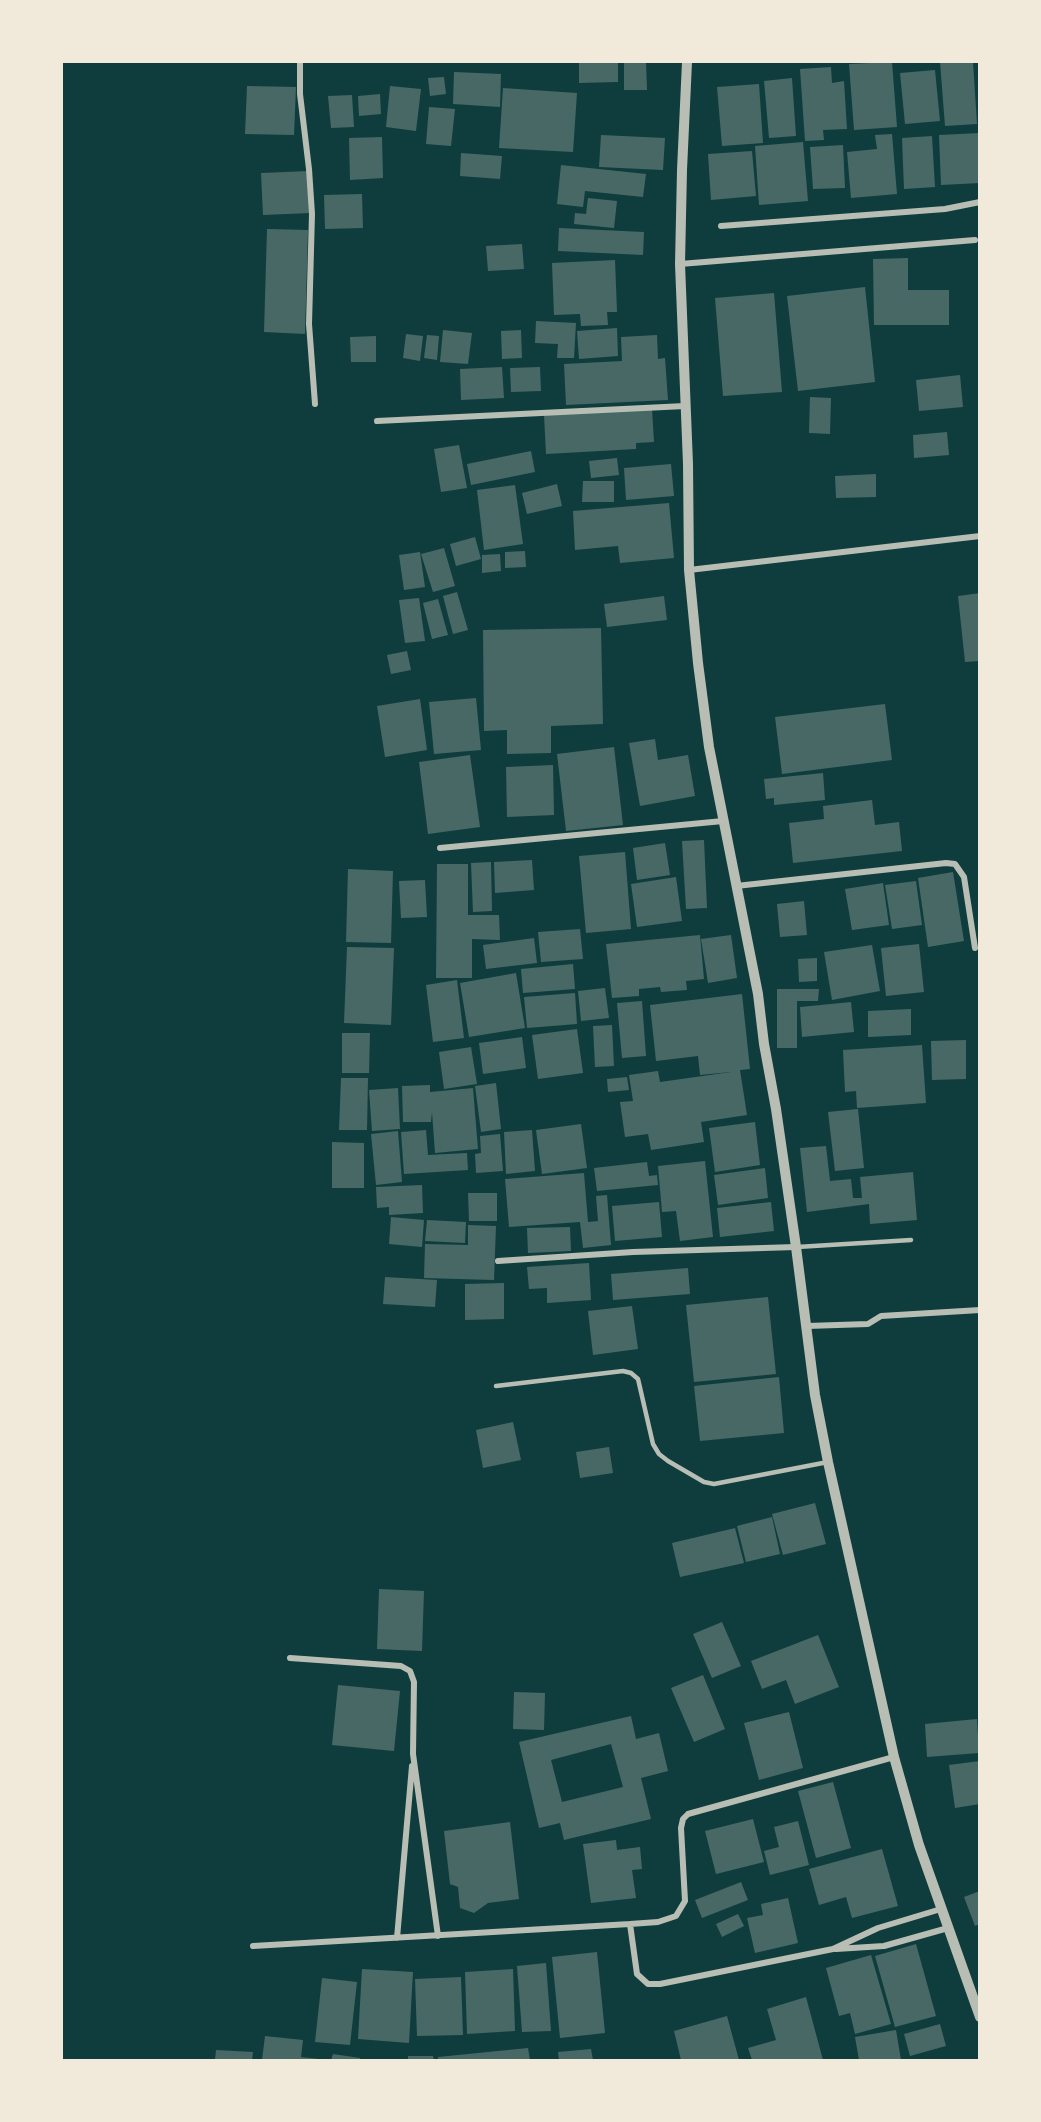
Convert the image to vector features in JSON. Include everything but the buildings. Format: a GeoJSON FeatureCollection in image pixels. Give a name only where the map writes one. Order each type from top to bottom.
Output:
{"type":"FeatureCollection","features":[{"type":"Feature","properties":{"kind":"street"},"geometry":{"type":"LineString","coordinates":[[300,62],[300,94],[312,214],[309,324],[315,404]]}},
{"type":"Feature","properties":{"kind":"street"},"geometry":{"type":"LineString","coordinates":[[687,62],[680,264],[689,570],[708,736],[735,886],[758,994],[796,1246],[815,1395],[828,1462],[894,1757],[919,1845],[977,2002],[980,2017]]}},
{"type":"Feature","properties":{"kind":"street"},"geometry":{"type":"LineString","coordinates":[[721,226],[945,208],[980,202]]}},
{"type":"Feature","properties":{"kind":"street"},"geometry":{"type":"LineString","coordinates":[[680,264],[975,240]]}},
{"type":"Feature","properties":{"kind":"street"},"geometry":{"type":"LineString","coordinates":[[377,421],[685,406]]}},
{"type":"Feature","properties":{"kind":"street"},"geometry":{"type":"LineString","coordinates":[[689,570],[980,536]]}},
{"type":"Feature","properties":{"kind":"street"},"geometry":{"type":"LineString","coordinates":[[440,848],[723,821]]}},
{"type":"Feature","properties":{"kind":"street"},"geometry":{"type":"LineString","coordinates":[[735,886],[946,863],[955,864],[964,877],[975,948]]}},
{"type":"Feature","properties":{"kind":"street"},"geometry":{"type":"LineString","coordinates":[[498,1261],[633,1252],[796,1246]]}},
{"type":"Feature","properties":{"kind":"street"},"geometry":{"type":"LineString","coordinates":[[807,1326],[868,1324],[881,1316],[980,1310]]}},
{"type":"Feature","properties":{"kind":"street"},"geometry":{"type":"LineString","coordinates":[[290,1658],[401,1666],[410,1671],[414,1682],[413,1754],[397,1938]]}},
{"type":"Feature","properties":{"kind":"street"},"geometry":{"type":"LineString","coordinates":[[413,1754],[438,1936]]}},
{"type":"Feature","properties":{"kind":"street"},"geometry":{"type":"LineString","coordinates":[[253,1947],[658,1922],[676,1916],[685,1901],[681,1828],[683,1819],[688,1814],[894,1757]]}},
{"type":"Feature","properties":{"kind":"street"},"geometry":{"type":"LineString","coordinates":[[833,1949],[878,1928],[941,1909]]}},
{"type":"Feature","properties":{"kind":"street"},"geometry":{"type":"LineString","coordinates":[[630,1924],[637,1974],[648,1984],[660,1984],[833,1949],[884,1946],[948,1928]]}},
{"type":"Feature","properties":{"kind":"lane"},"geometry":{"type":"LineString","coordinates":[[796,1246],[911,1240]]}},
{"type":"Feature","properties":{"kind":"lane"},"geometry":{"type":"LineString","coordinates":[[496,1386],[623,1371],[631,1373],[638,1379],[653,1444],[659,1454],[704,1482],[714,1484],[828,1462]]}}]}
